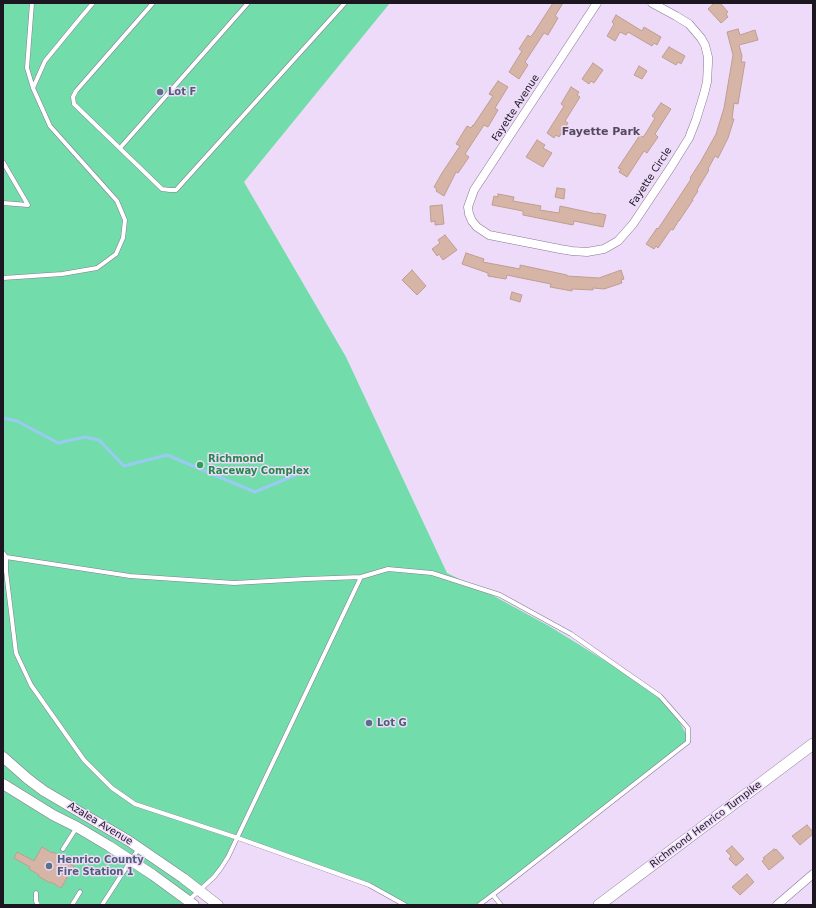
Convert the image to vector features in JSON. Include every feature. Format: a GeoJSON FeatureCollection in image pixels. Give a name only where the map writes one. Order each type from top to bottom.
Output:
{"type":"FeatureCollection","features":[{"type":"Feature","properties":{"kind":"main road","name":"Richmond Henrico Turnpike"},"geometry":{"type":"LineString","coordinates":[[599,905],[813,744]]}},
{"type":"Feature","properties":{"kind":"street","name":"Fayette Avenue"},"geometry":{"type":"LineString","coordinates":[[478,227],[472,221],[468,207],[474,190],[597,3]]}},
{"type":"Feature","properties":{"kind":"street","name":"Fayette Circle"},"geometry":{"type":"LineString","coordinates":[[478,227],[489,235],[493,236],[560,250],[587,252],[604,249],[618,241],[633,224],[689,138],[704,94],[707,75],[708,57],[702,38],[689,24],[652,3]]}},
{"type":"Feature","properties":{"kind":"street","name":"Azalea Avenue"},"geometry":{"type":"LineString","coordinates":[[3,757],[44,791],[129,841],[183,878],[218,905]]}},
{"type":"Feature","properties":{"kind":"street","name":"Azalea Avenue"},"geometry":{"type":"LineString","coordinates":[[3,784],[53,815],[78,827],[130,860],[192,903]]}},
{"type":"Feature","properties":{"kind":"street"},"geometry":{"type":"LineString","coordinates":[[777,905],[813,874]]}},
{"type":"Feature","properties":{"kind":"lane"},"geometry":{"type":"LineString","coordinates":[[3,278],[62,274],[97,268],[116,254],[123,238],[125,220],[117,200],[50,126],[33,88],[27,68],[32,3]]}},
{"type":"Feature","properties":{"kind":"lane"},"geometry":{"type":"LineString","coordinates":[[33,88],[45,61],[93,3]]}},
{"type":"Feature","properties":{"kind":"lane"},"geometry":{"type":"LineString","coordinates":[[153,3],[76,91],[73,97],[74,104],[162,189],[170,190],[176,190],[346,3]]}},
{"type":"Feature","properties":{"kind":"lane"},"geometry":{"type":"LineString","coordinates":[[120,148],[248,3]]}},
{"type":"Feature","properties":{"kind":"lane"},"geometry":{"type":"LineString","coordinates":[[3,162],[28,205],[3,203]]}},
{"type":"Feature","properties":{"kind":"lane"},"geometry":{"type":"LineString","coordinates":[[405,905],[369,885],[238,838],[135,804],[112,788],[84,760],[31,685],[16,654],[4,555],[130,576],[234,583],[361,577],[388,569],[432,573],[500,595],[571,634],[660,696],[688,728],[688,742],[479,905]]}},
{"type":"Feature","properties":{"kind":"lane"},"geometry":{"type":"LineString","coordinates":[[192,903],[200,891],[221,868],[238,838],[361,577]]}},
{"type":"Feature","properties":{"kind":"lane"},"geometry":{"type":"LineString","coordinates":[[63,849],[78,827]]}},
{"type":"Feature","properties":{"kind":"lane"},"geometry":{"type":"LineString","coordinates":[[102,905],[139,848]]}},
{"type":"Feature","properties":{"kind":"lane"},"geometry":{"type":"LineString","coordinates":[[72,905],[80,892]]}},
{"type":"Feature","properties":{"kind":"lane"},"geometry":{"type":"LineString","coordinates":[[36,893],[36,901],[38,905]]}},
{"type":"Feature","properties":{"kind":"lane"},"geometry":{"type":"LineString","coordinates":[[493,895],[502,905]]}},
{"type":"Feature","properties":{"kind":"green space","name":"Richmond Raceway Complex"},"geometry":{"type":"Polygon","coordinates":[[[3,3],[390,3],[244,182],[346,357],[447,573],[492,595],[549,626],[620,670],[669,704],[691,742],[483,905],[405,905],[369,885],[238,838],[221,868],[189,901],[194,905],[3,905],[3,3]]]}},
{"type":"Feature","properties":{"kind":"building"},"geometry":{"type":"Polygon","coordinates":[[[553,3],[563,3],[555,16],[558,18],[548,35],[544,33],[525,62],[528,65],[519,79],[509,72],[522,51],[519,49],[528,35],[530,37],[533,34],[553,3]]]}},
{"type":"Feature","properties":{"kind":"building"},"geometry":{"type":"Polygon","coordinates":[[[714,3],[720,3],[728,12],[726,14],[728,17],[721,23],[708,9],[714,3]]]}},
{"type":"Feature","properties":{"kind":"building"},"geometry":{"type":"Polygon","coordinates":[[[616,15],[642,31],[644,27],[661,37],[657,45],[654,43],[652,46],[628,32],[626,35],[620,32],[615,41],[607,36],[614,24],[612,22],[616,15]]]}},
{"type":"Feature","properties":{"kind":"building"},"geometry":{"type":"Polygon","coordinates":[[[738,29],[740,35],[755,30],[758,40],[739,45],[742,56],[741,62],[745,62],[738,104],[734,103],[732,119],[734,119],[728,138],[718,158],[715,156],[693,200],[673,230],[671,229],[658,248],[656,246],[654,249],[646,244],[657,228],[658,229],[691,179],[690,178],[716,134],[724,108],[733,55],[727,32],[738,29]]]}},
{"type":"Feature","properties":{"kind":"building"},"geometry":{"type":"Polygon","coordinates":[[[669,47],[685,56],[681,64],[678,62],[676,65],[662,57],[669,47]]]}},
{"type":"Feature","properties":{"kind":"building"},"geometry":{"type":"Polygon","coordinates":[[[593,63],[603,70],[594,83],[591,81],[589,84],[582,79],[593,63]]]}},
{"type":"Feature","properties":{"kind":"building"},"geometry":{"type":"Polygon","coordinates":[[[639,66],[647,71],[642,79],[634,75],[639,66]]]}},
{"type":"Feature","properties":{"kind":"building"},"geometry":{"type":"Polygon","coordinates":[[[498,81],[508,87],[495,108],[498,110],[488,127],[484,125],[465,154],[469,157],[458,173],[456,172],[444,196],[436,191],[437,189],[434,187],[460,146],[456,144],[467,126],[471,128],[473,126],[493,96],[489,94],[498,81]]]}},
{"type":"Feature","properties":{"kind":"building"},"geometry":{"type":"Polygon","coordinates":[[[571,87],[579,92],[577,95],[580,97],[565,121],[568,123],[559,137],[556,135],[554,138],[547,133],[564,106],[561,104],[571,87]]]}},
{"type":"Feature","properties":{"kind":"building"},"geometry":{"type":"Polygon","coordinates":[[[661,103],[671,109],[655,134],[658,137],[647,153],[644,151],[627,177],[619,172],[621,169],[618,168],[640,135],[643,137],[646,133],[655,118],[652,116],[661,103]]]}},
{"type":"Feature","properties":{"kind":"building"},"geometry":{"type":"Polygon","coordinates":[[[537,140],[545,145],[543,148],[552,153],[543,167],[526,157],[537,140]]]}},
{"type":"Feature","properties":{"kind":"building"},"geometry":{"type":"Polygon","coordinates":[[[557,188],[565,189],[564,199],[555,197],[557,188]]]}},
{"type":"Feature","properties":{"kind":"building"},"geometry":{"type":"Polygon","coordinates":[[[498,194],[514,197],[513,201],[541,206],[540,210],[559,213],[560,206],[606,215],[603,227],[574,221],[573,225],[523,215],[523,211],[492,205],[494,196],[498,197],[498,194]]]}},
{"type":"Feature","properties":{"kind":"building"},"geometry":{"type":"Polygon","coordinates":[[[442,205],[444,224],[435,225],[435,221],[431,222],[430,206],[442,205]]]}},
{"type":"Feature","properties":{"kind":"building"},"geometry":{"type":"Polygon","coordinates":[[[445,235],[457,250],[443,260],[439,254],[437,256],[432,249],[440,243],[438,240],[445,235]]]}},
{"type":"Feature","properties":{"kind":"building"},"geometry":{"type":"Polygon","coordinates":[[[466,253],[484,259],[483,262],[520,269],[520,265],[567,276],[599,278],[621,270],[624,279],[621,280],[622,283],[604,289],[572,289],[572,291],[550,287],[551,284],[507,275],[506,279],[488,276],[488,273],[462,264],[466,253]]]}},
{"type":"Feature","properties":{"kind":"building"},"geometry":{"type":"Polygon","coordinates":[[[412,270],[426,286],[417,295],[402,280],[412,270]]]}},
{"type":"Feature","properties":{"kind":"building"},"geometry":{"type":"Polygon","coordinates":[[[512,292],[522,295],[520,302],[510,299],[512,292]]]}},
{"type":"Feature","properties":{"kind":"building"},"geometry":{"type":"Polygon","coordinates":[[[807,825],[813,834],[800,845],[792,836],[807,825]]]}},
{"type":"Feature","properties":{"kind":"building"},"geometry":{"type":"Polygon","coordinates":[[[732,846],[744,859],[736,866],[729,859],[731,856],[726,851],[732,846]]]}},
{"type":"Feature","properties":{"kind":"building"},"geometry":{"type":"Polygon","coordinates":[[[42,847],[65,858],[63,860],[74,866],[61,888],[38,876],[39,875],[29,869],[30,867],[14,858],[17,852],[34,861],[42,847]]]}},
{"type":"Feature","properties":{"kind":"building"},"geometry":{"type":"Polygon","coordinates":[[[774,849],[774,851],[776,849],[784,858],[769,870],[762,861],[765,859],[763,858],[774,849]]]}},
{"type":"Feature","properties":{"kind":"building"},"geometry":{"type":"Polygon","coordinates":[[[747,874],[754,882],[740,895],[732,887],[747,874]]]}},
{"type":"Feature","properties":{"kind":"waterway"},"geometry":{"type":"LineString","coordinates":[[3,418],[17,421],[58,443],[85,437],[99,440],[124,466],[167,455],[255,492],[300,473]]}},
{"type":"Feature","properties":{"kind":"place","name":"Lot F"},"geometry":{"type":"Point","coordinates":[160,92]}},
{"type":"Feature","properties":{"kind":"place","name":"Richmond Raceway Complex"},"geometry":{"type":"Point","coordinates":[200,465]}},
{"type":"Feature","properties":{"kind":"place","name":"Lot G"},"geometry":{"type":"Point","coordinates":[369,723]}},
{"type":"Feature","properties":{"kind":"place","name":"Henrico County Fire Station 1"},"geometry":{"type":"Point","coordinates":[49,866]}},
{"type":"Feature","properties":{"kind":"district","name":"Fayette Park"},"geometry":{"type":"Point","coordinates":[601,132]}}]}
